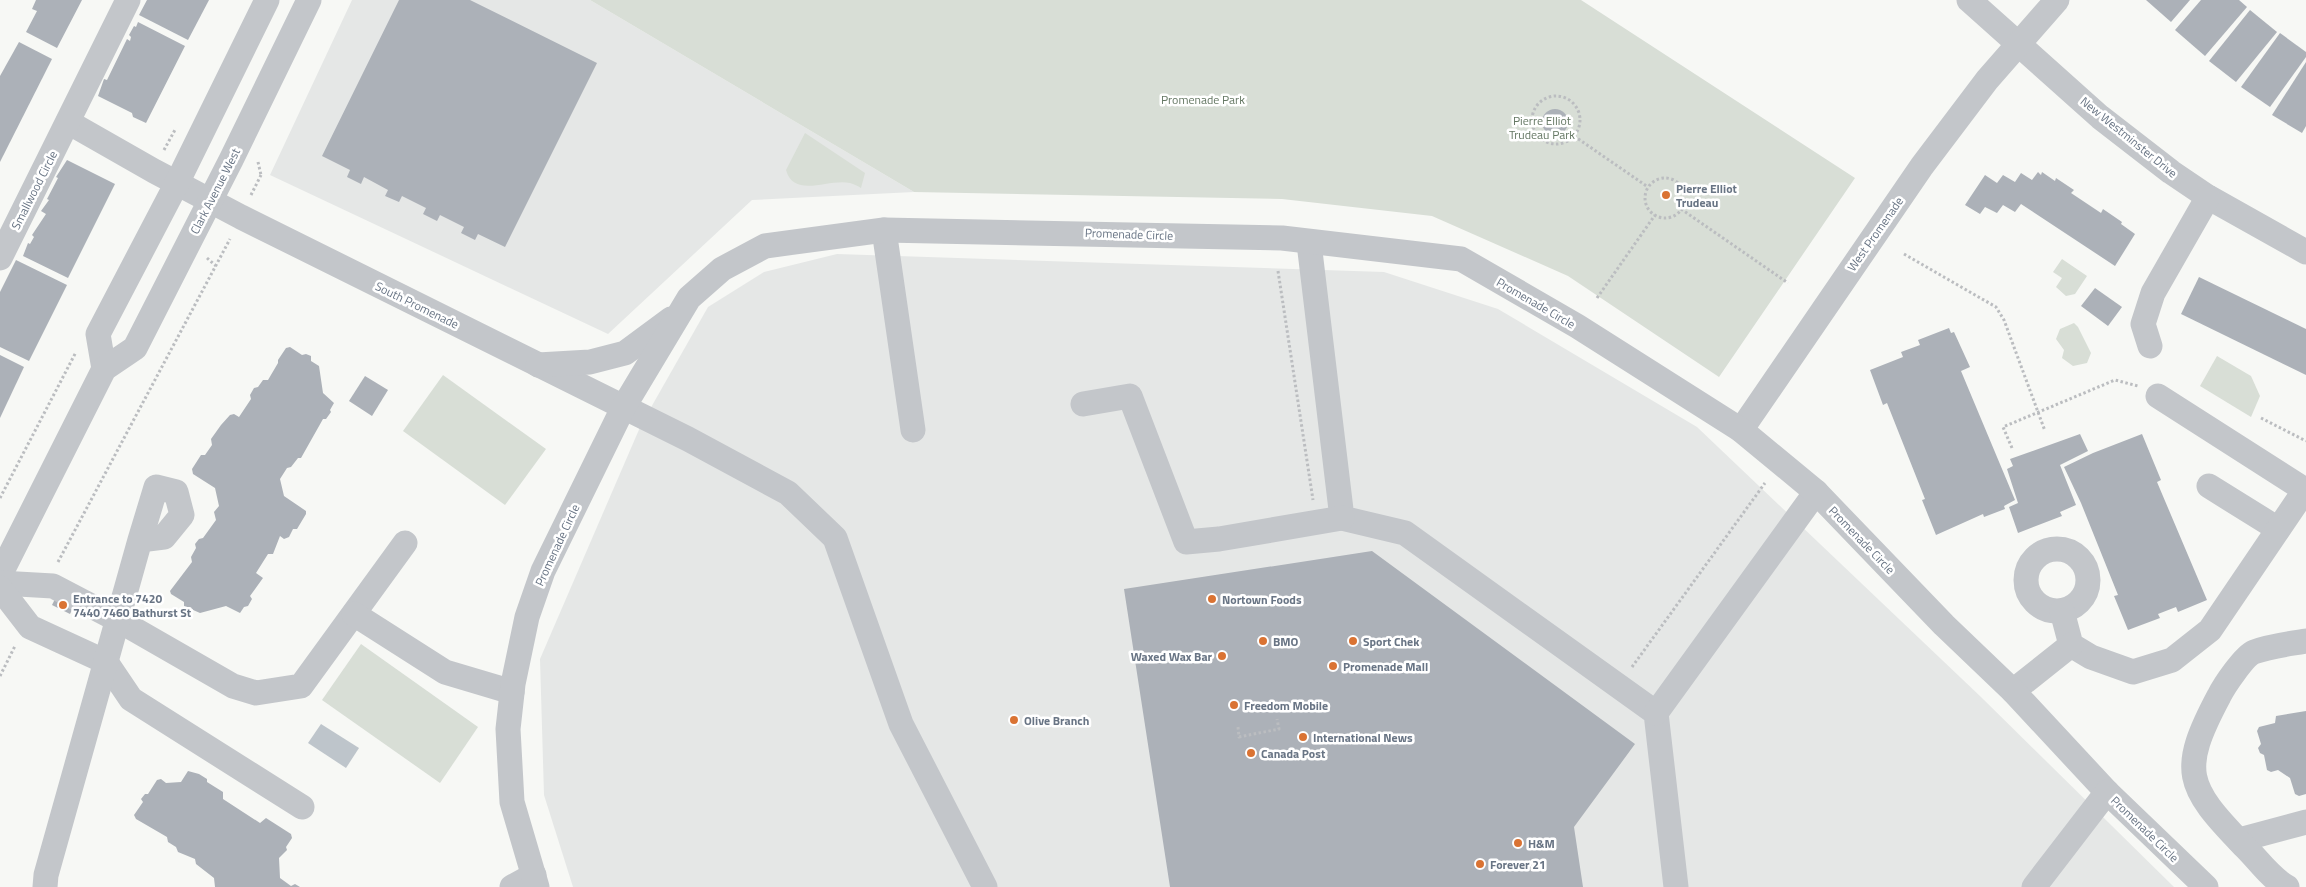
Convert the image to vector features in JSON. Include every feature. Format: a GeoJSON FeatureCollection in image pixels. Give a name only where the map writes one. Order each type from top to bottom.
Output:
{"type":"FeatureCollection","features":[{"type":"Feature","properties":{"kind":"street","name":"Smallwood Circle"},"geometry":{"type":"LineString","coordinates":[[0,258],[128,0]]}},
{"type":"Feature","properties":{"kind":"street"},"geometry":{"type":"LineString","coordinates":[[104,369],[98,334],[177,183],[267,0]]}},
{"type":"Feature","properties":{"kind":"street","name":"Clark Avenue West"},"geometry":{"type":"LineString","coordinates":[[0,575],[104,369],[134,348],[210,201],[308,0]]}},
{"type":"Feature","properties":{"kind":"street","name":"New Westminster Drive"},"geometry":{"type":"LineString","coordinates":[[1969,0],[2100,117],[2171,172],[2208,196],[2306,252]]}},
{"type":"Feature","properties":{"kind":"street","name":"West Promenade"},"geometry":{"type":"LineString","coordinates":[[1741,430],[1922,166],[1987,80],[2057,0]]}},
{"type":"Feature","properties":{"kind":"street"},"geometry":{"type":"LineString","coordinates":[[68,122],[177,183]]}},
{"type":"Feature","properties":{"kind":"street","name":"South Promenade"},"geometry":{"type":"LineString","coordinates":[[177,183],[688,439],[788,493],[835,538],[901,724],[985,887]]}},
{"type":"Feature","properties":{"kind":"street"},"geometry":{"type":"LineString","coordinates":[[2150,346],[2143,324],[2153,293],[2208,196]]}},
{"type":"Feature","properties":{"kind":"street"},"geometry":{"type":"LineString","coordinates":[[884,230],[913,430]]}},
{"type":"Feature","properties":{"kind":"street","name":"Promenade Circle"},"geometry":{"type":"LineString","coordinates":[[536,881],[512,802],[508,729],[512,692],[527,617],[543,571],[623,408],[689,298],[722,269],[764,246],[884,230],[1282,238],[1310,243],[1461,260],[1577,326],[1741,430],[1816,492],[1944,625],[2013,691],[2107,792],[2206,887]]}},
{"type":"Feature","properties":{"kind":"street"},"geometry":{"type":"LineString","coordinates":[[1310,243],[1342,518]]}},
{"type":"Feature","properties":{"kind":"street","name":"Promenade Circle"},"geometry":{"type":"LineString","coordinates":[[538,365],[590,362],[625,353],[681,312]]}},
{"type":"Feature","properties":{"kind":"street"},"geometry":{"type":"LineString","coordinates":[[1084,404],[1130,396],[1186,542],[1219,539],[1342,518],[1405,533],[1656,713]]}},
{"type":"Feature","properties":{"kind":"street"},"geometry":{"type":"LineString","coordinates":[[2062,611],[2071,645],[2091,657],[2133,672],[2172,660],[2210,630],[2305,490],[2158,396]]}},
{"type":"Feature","properties":{"kind":"street"},"geometry":{"type":"LineString","coordinates":[[2209,486],[2278,529]]}},
{"type":"Feature","properties":{"kind":"street"},"geometry":{"type":"LineString","coordinates":[[1676,887],[1656,713],[1816,492]]}},
{"type":"Feature","properties":{"kind":"street"},"geometry":{"type":"LineString","coordinates":[[52,883],[106,662],[140,540]]}},
{"type":"Feature","properties":{"kind":"street"},"geometry":{"type":"LineString","coordinates":[[0,583],[53,586],[118,620],[233,686],[256,693],[301,686],[405,543]]}},
{"type":"Feature","properties":{"kind":"street"},"geometry":{"type":"LineString","coordinates":[[0,588],[30,627],[106,662],[130,699],[302,806]]}},
{"type":"Feature","properties":{"kind":"street"},"geometry":{"type":"LineString","coordinates":[[354,614],[444,672],[512,692]]}},
{"type":"Feature","properties":{"kind":"street"},"geometry":{"type":"LineString","coordinates":[[2287,887],[2220,821],[2201,797],[2192,765],[2200,732],[2225,685],[2252,653],[2306,641]]}},
{"type":"Feature","properties":{"kind":"street"},"geometry":{"type":"LineString","coordinates":[[2013,691],[2071,645]]}},
{"type":"Feature","properties":{"kind":"street"},"geometry":{"type":"LineString","coordinates":[[2034,887],[2107,792]]}},
{"type":"Feature","properties":{"kind":"street"},"geometry":{"type":"LineString","coordinates":[[2239,840],[2306,822]]}},
{"type":"Feature","properties":{"kind":"street"},"geometry":{"type":"LineString","coordinates":[[512,887],[536,881]]}},
{"type":"Feature","properties":{"kind":"path"},"geometry":{"type":"LineString","coordinates":[[1556,96],[1572,103],[1578,110],[1580,119],[1574,136],[1566,142],[1557,144],[1542,140],[1534,130],[1532,121],[1535,108],[1546,98],[1556,96]]}},
{"type":"Feature","properties":{"kind":"path"},"geometry":{"type":"LineString","coordinates":[[1574,136],[1648,187]]}},
{"type":"Feature","properties":{"kind":"path"},"geometry":{"type":"LineString","coordinates":[[1664,178],[1676,181],[1683,189],[1685,197],[1681,209],[1673,216],[1665,218],[1655,215],[1646,206],[1645,198],[1648,187],[1656,180],[1664,178]]}},
{"type":"Feature","properties":{"kind":"path"},"geometry":{"type":"LineString","coordinates":[[1681,209],[1788,283]]}},
{"type":"Feature","properties":{"kind":"path"},"geometry":{"type":"LineString","coordinates":[[1597,298],[1655,215]]}},
{"type":"Feature","properties":{"kind":"path"},"geometry":{"type":"LineString","coordinates":[[1904,254],[1996,306],[2004,320],[2046,431]]}},
{"type":"Feature","properties":{"kind":"path"},"geometry":{"type":"LineString","coordinates":[[57,564],[216,266]]}},
{"type":"Feature","properties":{"kind":"path"},"geometry":{"type":"LineString","coordinates":[[1278,271],[1313,503]]}},
{"type":"Feature","properties":{"kind":"path"},"geometry":{"type":"LineString","coordinates":[[0,498],[80,344]]}},
{"type":"Feature","properties":{"kind":"path"},"geometry":{"type":"LineString","coordinates":[[2012,448],[2003,427],[2115,380],[2134,383],[2158,396]]}},
{"type":"Feature","properties":{"kind":"path"},"geometry":{"type":"LineString","coordinates":[[2262,418],[2306,441]]}},
{"type":"Feature","properties":{"kind":"path"},"geometry":{"type":"LineString","coordinates":[[1628,672],[1765,483]]}},
{"type":"Feature","properties":{"kind":"path"},"geometry":{"type":"LineString","coordinates":[[0,676],[19,638]]}},
{"type":"Feature","properties":{"kind":"path"},"geometry":{"type":"LineString","coordinates":[[1238,728],[1239,737],[1279,729],[1277,719]]}},
{"type":"Feature","properties":{"kind":"shaded area"},"geometry":{"type":"Polygon","coordinates":[[[352,0],[590,0],[914,192],[752,200],[608,334],[270,175],[352,0]]]}},
{"type":"Feature","properties":{"kind":"shaded area"},"geometry":{"type":"Polygon","coordinates":[[[837,254],[1384,272],[1498,309],[1697,427],[1981,697],[2174,887],[573,887],[544,795],[540,659],[641,425],[708,307],[764,272],[837,254]]]}},
{"type":"Feature","properties":{"kind":"shaded area"},"geometry":{"type":"Polygon","coordinates":[[[321,724],[359,748],[346,768],[308,743],[321,724]]]}},
{"type":"Feature","properties":{"kind":"green space"},"geometry":{"type":"Polygon","coordinates":[[[590,0],[1581,0],[1855,178],[1719,377],[1568,276],[1432,216],[1282,199],[914,192],[590,0]]]}},
{"type":"Feature","properties":{"kind":"green space"},"geometry":{"type":"Polygon","coordinates":[[[805,133],[865,173],[861,188],[851,183],[842,182],[804,186],[796,184],[790,179],[786,170],[805,133]]]}},
{"type":"Feature","properties":{"kind":"green space"},"geometry":{"type":"Polygon","coordinates":[[[2062,259],[2087,276],[2075,294],[2066,296],[2056,287],[2062,278],[2053,272],[2062,259]]]}},
{"type":"Feature","properties":{"kind":"green space"},"geometry":{"type":"Polygon","coordinates":[[[2074,323],[2078,327],[2091,353],[2087,363],[2073,366],[2062,358],[2064,350],[2056,339],[2060,329],[2074,323]]]}},
{"type":"Feature","properties":{"kind":"green space"},"geometry":{"type":"Polygon","coordinates":[[[2217,356],[2251,376],[2260,396],[2251,417],[2200,386],[2217,356]]]}},
{"type":"Feature","properties":{"kind":"green space"},"geometry":{"type":"Polygon","coordinates":[[[443,375],[546,449],[505,505],[403,431],[443,375]]]}},
{"type":"Feature","properties":{"kind":"green space"},"geometry":{"type":"Polygon","coordinates":[[[361,644],[478,727],[440,783],[322,700],[361,644]]]}},
{"type":"Feature","properties":{"kind":"building"},"geometry":{"type":"Polygon","coordinates":[[[36,0],[82,0],[57,48],[26,32],[37,11],[32,9],[36,0]]]}},
{"type":"Feature","properties":{"kind":"building"},"geometry":{"type":"Polygon","coordinates":[[[147,0],[209,0],[188,40],[139,15],[147,0]]]}},
{"type":"Feature","properties":{"kind":"building"},"geometry":{"type":"Polygon","coordinates":[[[399,0],[470,0],[597,63],[505,247],[478,234],[475,240],[461,233],[464,227],[440,215],[437,221],[423,214],[426,208],[402,196],[399,202],[385,196],[388,190],[364,177],[361,184],[347,177],[350,170],[322,156],[399,0]]]}},
{"type":"Feature","properties":{"kind":"building"},"geometry":{"type":"Polygon","coordinates":[[[2146,0],[2190,0],[2171,22],[2146,0]]]}},
{"type":"Feature","properties":{"kind":"building"},"geometry":{"type":"Polygon","coordinates":[[[2201,0],[2239,0],[2247,7],[2205,56],[2175,30],[2201,0]]]}},
{"type":"Feature","properties":{"kind":"building"},"geometry":{"type":"Polygon","coordinates":[[[2250,10],[2277,32],[2236,82],[2209,61],[2250,10]]]}},
{"type":"Feature","properties":{"kind":"building"},"geometry":{"type":"Polygon","coordinates":[[[138,22],[185,46],[146,123],[133,117],[132,113],[98,96],[104,79],[107,80],[127,39],[130,41],[131,37],[129,35],[138,22]]]}},
{"type":"Feature","properties":{"kind":"building"},"geometry":{"type":"Polygon","coordinates":[[[2280,33],[2306,52],[2306,57],[2270,107],[2241,87],[2280,33]]]}},
{"type":"Feature","properties":{"kind":"building"},"geometry":{"type":"Polygon","coordinates":[[[19,42],[52,59],[0,162],[0,76],[19,42]]]}},
{"type":"Feature","properties":{"kind":"building"},"geometry":{"type":"Polygon","coordinates":[[[2306,62],[2306,126],[2302,133],[2272,115],[2306,62]]]}},
{"type":"Feature","properties":{"kind":"building"},"geometry":{"type":"Polygon","coordinates":[[[1555,109],[1565,112],[1568,122],[1565,132],[1555,135],[1545,132],[1542,122],[1545,112],[1555,109]]]}},
{"type":"Feature","properties":{"kind":"building"},"geometry":{"type":"Polygon","coordinates":[[[67,160],[115,184],[68,278],[23,256],[28,243],[30,244],[34,237],[32,235],[46,214],[41,211],[49,200],[47,199],[58,178],[56,177],[67,160]]]}},
{"type":"Feature","properties":{"kind":"building"},"geometry":{"type":"Polygon","coordinates":[[[2038,172],[2041,175],[2042,172],[2055,181],[2056,178],[2074,190],[2071,193],[2101,213],[2103,209],[2135,234],[2115,266],[2021,204],[2015,212],[2003,205],[1997,213],[1985,207],[1980,214],[1965,205],[1985,175],[1997,183],[2003,175],[2015,182],[2021,173],[2032,180],[2038,172]]]}},
{"type":"Feature","properties":{"kind":"building"},"geometry":{"type":"Polygon","coordinates":[[[16,260],[67,285],[29,361],[0,347],[0,292],[16,260]]]}},
{"type":"Feature","properties":{"kind":"building"},"geometry":{"type":"Polygon","coordinates":[[[2199,277],[2306,329],[2306,375],[2181,314],[2199,277]]]}},
{"type":"Feature","properties":{"kind":"building"},"geometry":{"type":"Polygon","coordinates":[[[2095,288],[2122,307],[2108,326],[2081,306],[2095,288]]]}},
{"type":"Feature","properties":{"kind":"building"},"geometry":{"type":"Polygon","coordinates":[[[1949,328],[1951,333],[1954,332],[1970,367],[1961,371],[2015,500],[2004,506],[2005,509],[1984,517],[1983,514],[1936,535],[1922,500],[1925,499],[1887,403],[1883,405],[1870,370],[1903,357],[1901,352],[1920,345],[1918,340],[1949,328]]]}},
{"type":"Feature","properties":{"kind":"building"},"geometry":{"type":"Polygon","coordinates":[[[290,347],[302,355],[311,356],[311,361],[319,366],[323,393],[334,403],[330,410],[331,412],[326,419],[323,419],[301,458],[298,458],[291,467],[287,468],[280,479],[284,496],[306,511],[306,514],[297,529],[293,529],[289,537],[284,539],[280,536],[273,554],[268,554],[256,573],[263,578],[250,596],[252,599],[248,606],[244,607],[240,613],[226,606],[200,613],[184,606],[184,602],[171,594],[170,591],[192,562],[191,557],[196,548],[195,544],[199,539],[203,538],[216,520],[214,512],[219,506],[215,488],[193,474],[192,469],[201,455],[205,455],[212,445],[211,439],[221,425],[230,415],[234,414],[239,417],[251,399],[250,395],[254,388],[258,387],[263,380],[268,380],[286,348],[290,347]]]}},
{"type":"Feature","properties":{"kind":"building"},"geometry":{"type":"Polygon","coordinates":[[[0,355],[24,367],[0,418],[0,355]]]}},
{"type":"Feature","properties":{"kind":"building"},"geometry":{"type":"Polygon","coordinates":[[[365,376],[388,390],[372,416],[349,401],[365,376]]]}},
{"type":"Feature","properties":{"kind":"building"},"geometry":{"type":"Polygon","coordinates":[[[2080,434],[2088,451],[2060,465],[2076,505],[2060,512],[2062,516],[2018,533],[2009,507],[2018,503],[2007,469],[2013,466],[2010,459],[2080,434]]]}},
{"type":"Feature","properties":{"kind":"building"},"geometry":{"type":"Polygon","coordinates":[[[2142,434],[2161,480],[2157,482],[2207,600],[2178,612],[2176,607],[2158,614],[2160,618],[2128,630],[2114,596],[2118,595],[2081,503],[2064,467],[2093,453],[2142,434]]]}},
{"type":"Feature","properties":{"kind":"building","name":"Promenade Mall"},"geometry":{"type":"Polygon","coordinates":[[[1372,551],[1635,744],[1574,827],[1583,887],[1170,887],[1124,589],[1372,551]]]}},
{"type":"Feature","properties":{"kind":"building","name":"Entrance to 7420 7440 7460 Bathurst St"},"geometry":{"type":"Polygon","coordinates":[[[57,595],[75,604],[70,614],[52,605],[57,595]]]}},
{"type":"Feature","properties":{"kind":"building"},"geometry":{"type":"Polygon","coordinates":[[[2306,711],[2306,794],[2299,796],[2295,794],[2290,778],[2278,770],[2271,772],[2267,770],[2264,755],[2260,753],[2258,748],[2261,744],[2257,731],[2259,727],[2275,723],[2276,716],[2306,711]]]}},
{"type":"Feature","properties":{"kind":"building"},"geometry":{"type":"Polygon","coordinates":[[[188,771],[199,774],[207,779],[207,782],[223,792],[223,799],[260,823],[266,818],[291,834],[292,838],[286,847],[287,850],[279,858],[280,878],[291,886],[295,884],[300,887],[215,887],[214,878],[196,864],[195,859],[178,852],[176,847],[168,842],[167,837],[136,819],[134,815],[143,802],[141,799],[145,794],[148,794],[157,780],[161,779],[166,783],[181,782],[188,771]]]}},
{"type":"Feature","properties":{"kind":"place","name":"Pierre Elliot Trudeau"},"geometry":{"type":"Point","coordinates":[1666,195]}},
{"type":"Feature","properties":{"kind":"place","name":"Nortown Foods"},"geometry":{"type":"Point","coordinates":[1212,599]}},
{"type":"Feature","properties":{"kind":"place","name":"Entrance to 7420 7440 7460 Bathurst St"},"geometry":{"type":"Point","coordinates":[63,605]}},
{"type":"Feature","properties":{"kind":"place","name":"BMO"},"geometry":{"type":"Point","coordinates":[1263,641]}},
{"type":"Feature","properties":{"kind":"place","name":"Sport Chek"},"geometry":{"type":"Point","coordinates":[1353,641]}},
{"type":"Feature","properties":{"kind":"place","name":"Waxed Wax Bar"},"geometry":{"type":"Point","coordinates":[1222,656]}},
{"type":"Feature","properties":{"kind":"place","name":"Promenade Mall"},"geometry":{"type":"Point","coordinates":[1333,666]}},
{"type":"Feature","properties":{"kind":"place","name":"Freedom Mobile"},"geometry":{"type":"Point","coordinates":[1234,705]}},
{"type":"Feature","properties":{"kind":"place","name":"Olive Branch"},"geometry":{"type":"Point","coordinates":[1014,720]}},
{"type":"Feature","properties":{"kind":"place","name":"International News"},"geometry":{"type":"Point","coordinates":[1303,737]}},
{"type":"Feature","properties":{"kind":"place","name":"Canada Post"},"geometry":{"type":"Point","coordinates":[1251,753]}},
{"type":"Feature","properties":{"kind":"place","name":"H&M"},"geometry":{"type":"Point","coordinates":[1518,843]}},
{"type":"Feature","properties":{"kind":"place","name":"Forever 21"},"geometry":{"type":"Point","coordinates":[1480,864]}},
{"type":"Feature","properties":{"kind":"park label","name":"Promenade Park"},"geometry":{"type":"Point","coordinates":[1203,99]}},
{"type":"Feature","properties":{"kind":"park label","name":"Pierre Elliot Trudeau Park"},"geometry":{"type":"Point","coordinates":[1542,127]}}]}
